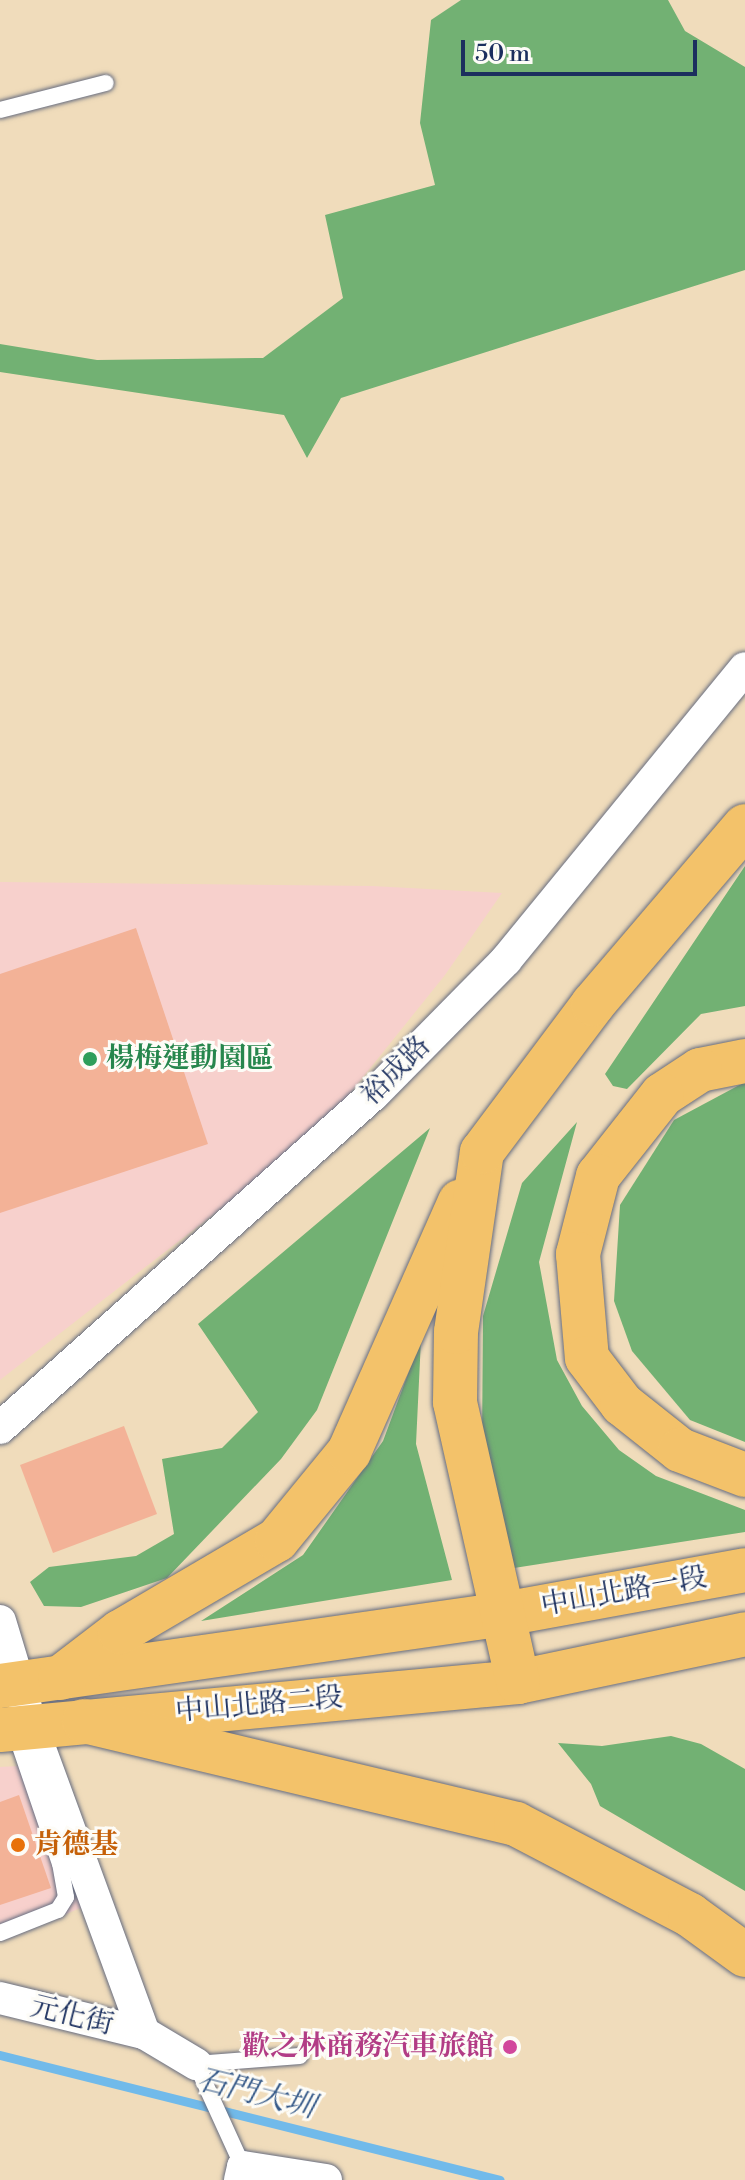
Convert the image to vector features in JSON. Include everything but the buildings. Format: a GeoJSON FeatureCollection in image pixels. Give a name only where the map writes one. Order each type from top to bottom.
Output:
{"type":"FeatureCollection","features":[{"type":"Feature","properties":{"kind":"main road"},"geometry":{"type":"LineString","coordinates":[[27,1682],[120,1632],[277,1540],[349,1452],[482,1152],[593,1004],[745,826]]}},
{"type":"Feature","properties":{"kind":"main road"},"geometry":{"type":"LineString","coordinates":[[745,1061],[700,1070],[662,1095],[598,1176],[578,1254],[587,1358],[622,1404],[680,1450],[745,1475]]}},
{"type":"Feature","properties":{"kind":"main road"},"geometry":{"type":"LineString","coordinates":[[482,1152],[456,1332],[455,1402],[471,1493],[504,1614],[518,1682],[745,1634]]}},
{"type":"Feature","properties":{"kind":"main road","name":"中山北路一段"},"geometry":{"type":"LineString","coordinates":[[504,1614],[745,1570]]}},
{"type":"Feature","properties":{"kind":"main road","name":"中山北路二段"},"geometry":{"type":"LineString","coordinates":[[27,1682],[504,1614]]}},
{"type":"Feature","properties":{"kind":"main road","name":"中山北路二段"},"geometry":{"type":"LineString","coordinates":[[15,1729],[518,1682]]}},
{"type":"Feature","properties":{"kind":"main road"},"geometry":{"type":"LineString","coordinates":[[84,1721],[516,1824],[690,1915],[745,1955]]}},
{"type":"Feature","properties":{"kind":"street","name":"裕成路"},"geometry":{"type":"LineString","coordinates":[[0,1428],[374,1094],[506,960],[745,668]]}},
{"type":"Feature","properties":{"kind":"street"},"geometry":{"type":"LineString","coordinates":[[0,1621],[27,1682],[15,1729],[144,2033]]}},
{"type":"Feature","properties":{"kind":"street","name":"元化街"},"geometry":{"type":"LineString","coordinates":[[0,1998],[144,2033],[196,2064]]}},
{"type":"Feature","properties":{"kind":"street"},"geometry":{"type":"LineString","coordinates":[[241,2174],[326,2180]]}},
{"type":"Feature","properties":{"kind":"lane"},"geometry":{"type":"LineString","coordinates":[[0,110],[106,83]]}},
{"type":"Feature","properties":{"kind":"lane"},"geometry":{"type":"LineString","coordinates":[[0,1933],[58,1910],[66,1897],[60,1864],[15,1729]]}},
{"type":"Feature","properties":{"kind":"lane"},"geometry":{"type":"LineString","coordinates":[[241,2174],[196,2064],[300,2056]]}},
{"type":"Feature","properties":{"kind":"shaded area"},"geometry":{"type":"Polygon","coordinates":[[[0,882],[372,886],[502,893],[445,975],[318,1133],[0,1380],[0,882]]]}},
{"type":"Feature","properties":{"kind":"shaded area"},"geometry":{"type":"Polygon","coordinates":[[[36,1765],[83,1907],[0,1941],[0,1767],[36,1765]]]}},
{"type":"Feature","properties":{"kind":"green space"},"geometry":{"type":"Polygon","coordinates":[[[461,0],[668,0],[685,31],[745,67],[745,270],[341,398],[307,458],[284,415],[0,372],[0,344],[97,360],[263,358],[343,298],[325,215],[435,185],[420,123],[431,20],[461,0]]]}},
{"type":"Feature","properties":{"kind":"green space"},"geometry":{"type":"Polygon","coordinates":[[[745,866],[745,1006],[701,1014],[627,1089],[613,1086],[605,1074],[745,866]]]}},
{"type":"Feature","properties":{"kind":"green space"},"geometry":{"type":"Polygon","coordinates":[[[745,1082],[745,1442],[690,1420],[632,1351],[614,1301],[620,1205],[674,1120],[745,1082]]]}},
{"type":"Feature","properties":{"kind":"green space"},"geometry":{"type":"Polygon","coordinates":[[[577,1122],[539,1262],[557,1360],[582,1406],[619,1450],[656,1476],[745,1510],[745,1532],[514,1568],[482,1443],[483,1316],[522,1183],[577,1122]]]}},
{"type":"Feature","properties":{"kind":"green space"},"geometry":{"type":"Polygon","coordinates":[[[430,1128],[317,1410],[281,1459],[167,1578],[81,1607],[44,1606],[30,1582],[49,1567],[136,1556],[174,1534],[162,1459],[222,1448],[258,1412],[198,1324],[430,1128]]]}},
{"type":"Feature","properties":{"kind":"green space"},"geometry":{"type":"Polygon","coordinates":[[[421,1339],[416,1444],[452,1580],[201,1621],[303,1555],[383,1441],[421,1339]]]}},
{"type":"Feature","properties":{"kind":"green space"},"geometry":{"type":"Polygon","coordinates":[[[671,1736],[701,1744],[745,1769],[745,1891],[600,1806],[591,1784],[558,1743],[602,1746],[671,1736]]]}},
{"type":"Feature","properties":{"kind":"waterway","name":"石門大圳"},"geometry":{"type":"LineString","coordinates":[[0,2055],[500,2180]]}},
{"type":"Feature","properties":{"kind":"place","name":"楊梅運動園區"},"geometry":{"type":"Point","coordinates":[90,1059]}},
{"type":"Feature","properties":{"kind":"place","name":"肯德基"},"geometry":{"type":"Point","coordinates":[18,1845]}},
{"type":"Feature","properties":{"kind":"place","name":"歡之林商務汽車旅館"},"geometry":{"type":"Point","coordinates":[510,2047]}}]}
